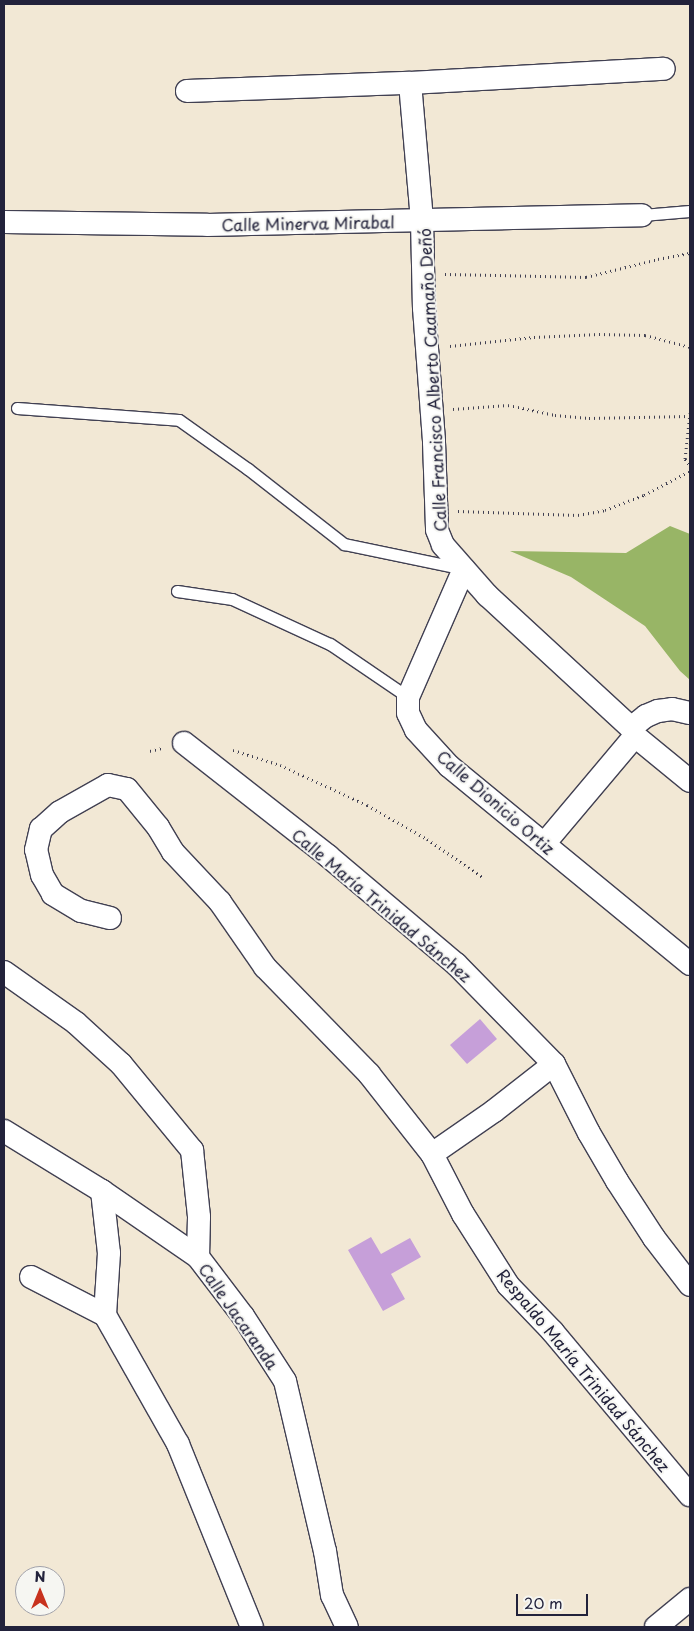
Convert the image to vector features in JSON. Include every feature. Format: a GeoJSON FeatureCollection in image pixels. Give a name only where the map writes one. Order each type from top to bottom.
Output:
{"type":"FeatureCollection","features":[{"type":"Feature","properties":{"kind":"street"},"geometry":{"type":"LineString","coordinates":[[187,91],[410,83],[664,69]]}},
{"type":"Feature","properties":{"kind":"street","name":"Calle Francisco Alberto Caamaño Deñó"},"geometry":{"type":"LineString","coordinates":[[410,83],[422,221],[437,530],[444,545],[487,595],[633,732],[690,781]]}},
{"type":"Feature","properties":{"kind":"street","name":"Calle Minerva Mirabal"},"geometry":{"type":"LineString","coordinates":[[4,222],[206,225],[642,215]]}},
{"type":"Feature","properties":{"kind":"street"},"geometry":{"type":"LineString","coordinates":[[408,697],[464,568]]}},
{"type":"Feature","properties":{"kind":"street","name":"Calle Dionicio Ortiz"},"geometry":{"type":"LineString","coordinates":[[408,697],[408,713],[416,730],[449,766],[690,964]]}},
{"type":"Feature","properties":{"kind":"street"},"geometry":{"type":"LineString","coordinates":[[544,844],[646,716],[658,711],[672,710],[690,713]]}},
{"type":"Feature","properties":{"kind":"street","name":"Calle María Trinidad Sánchez"},"geometry":{"type":"LineString","coordinates":[[184,743],[328,856],[456,964],[554,1064],[589,1134],[617,1181],[654,1238],[690,1285]]}},
{"type":"Feature","properties":{"kind":"street","name":"Respaldo María Trinidad Sánchez"},"geometry":{"type":"LineString","coordinates":[[110,918],[81,911],[52,894],[42,875],[36,850],[42,829],[60,812],[108,785],[127,789],[158,827],[172,852],[220,902],[265,967],[369,1074],[432,1154],[463,1214],[508,1285],[553,1332],[690,1495]]}},
{"type":"Feature","properties":{"kind":"street"},"geometry":{"type":"LineString","coordinates":[[4,972],[76,1023],[121,1064],[192,1150],[198,1217],[198,1257]]}},
{"type":"Feature","properties":{"kind":"street"},"geometry":{"type":"LineString","coordinates":[[432,1154],[494,1112],[554,1064]]}},
{"type":"Feature","properties":{"kind":"street","name":"Calle Jacaranda"},"geometry":{"type":"LineString","coordinates":[[4,1131],[102,1191],[198,1257],[243,1316],[284,1381],[325,1551],[332,1595],[347,1627]]}},
{"type":"Feature","properties":{"kind":"street"},"geometry":{"type":"LineString","coordinates":[[102,1191],[109,1253],[104,1315]]}},
{"type":"Feature","properties":{"kind":"street"},"geometry":{"type":"LineString","coordinates":[[31,1277],[104,1315],[178,1444],[252,1627]]}},
{"type":"Feature","properties":{"kind":"street"},"geometry":{"type":"LineString","coordinates":[[656,1627],[690,1599]]}},
{"type":"Feature","properties":{"kind":"lane"},"geometry":{"type":"LineString","coordinates":[[642,215],[690,211]]}},
{"type":"Feature","properties":{"kind":"lane"},"geometry":{"type":"LineString","coordinates":[[17,408],[179,420],[248,469],[344,544],[464,568]]}},
{"type":"Feature","properties":{"kind":"lane"},"geometry":{"type":"LineString","coordinates":[[177,591],[232,599],[285,623],[330,644],[408,697]]}},
{"type":"Feature","properties":{"kind":"path"},"geometry":{"type":"LineString","coordinates":[[424,274],[586,277],[690,253]]}},
{"type":"Feature","properties":{"kind":"path"},"geometry":{"type":"LineString","coordinates":[[427,348],[534,337],[599,334],[645,335],[690,347]]}},
{"type":"Feature","properties":{"kind":"path"},"geometry":{"type":"LineString","coordinates":[[432,410],[508,405],[555,415],[590,418],[690,415],[685,459],[690,466]]}},
{"type":"Feature","properties":{"kind":"path"},"geometry":{"type":"LineString","coordinates":[[685,459],[690,459]]}},
{"type":"Feature","properties":{"kind":"path"},"geometry":{"type":"LineString","coordinates":[[437,510],[578,515],[605,510],[644,495],[690,470]]}},
{"type":"Feature","properties":{"kind":"path"},"geometry":{"type":"LineString","coordinates":[[150,751],[184,743]]}},
{"type":"Feature","properties":{"kind":"path"},"geometry":{"type":"LineString","coordinates":[[226,748],[280,765],[367,805],[427,839],[484,878]]}},
{"type":"Feature","properties":{"kind":"green space"},"geometry":{"type":"Polygon","coordinates":[[[670,526],[690,534],[690,680],[680,671],[645,626],[571,577],[510,551],[626,553],[670,526]]]}},
{"type":"Feature","properties":{"kind":"building"},"geometry":{"type":"Polygon","coordinates":[[[480,1019],[497,1039],[467,1064],[450,1045],[480,1019]]]}},
{"type":"Feature","properties":{"kind":"building"},"geometry":{"type":"Polygon","coordinates":[[[371,1237],[381,1254],[410,1238],[421,1257],[391,1274],[405,1299],[383,1311],[348,1250],[371,1237]]]}}]}
